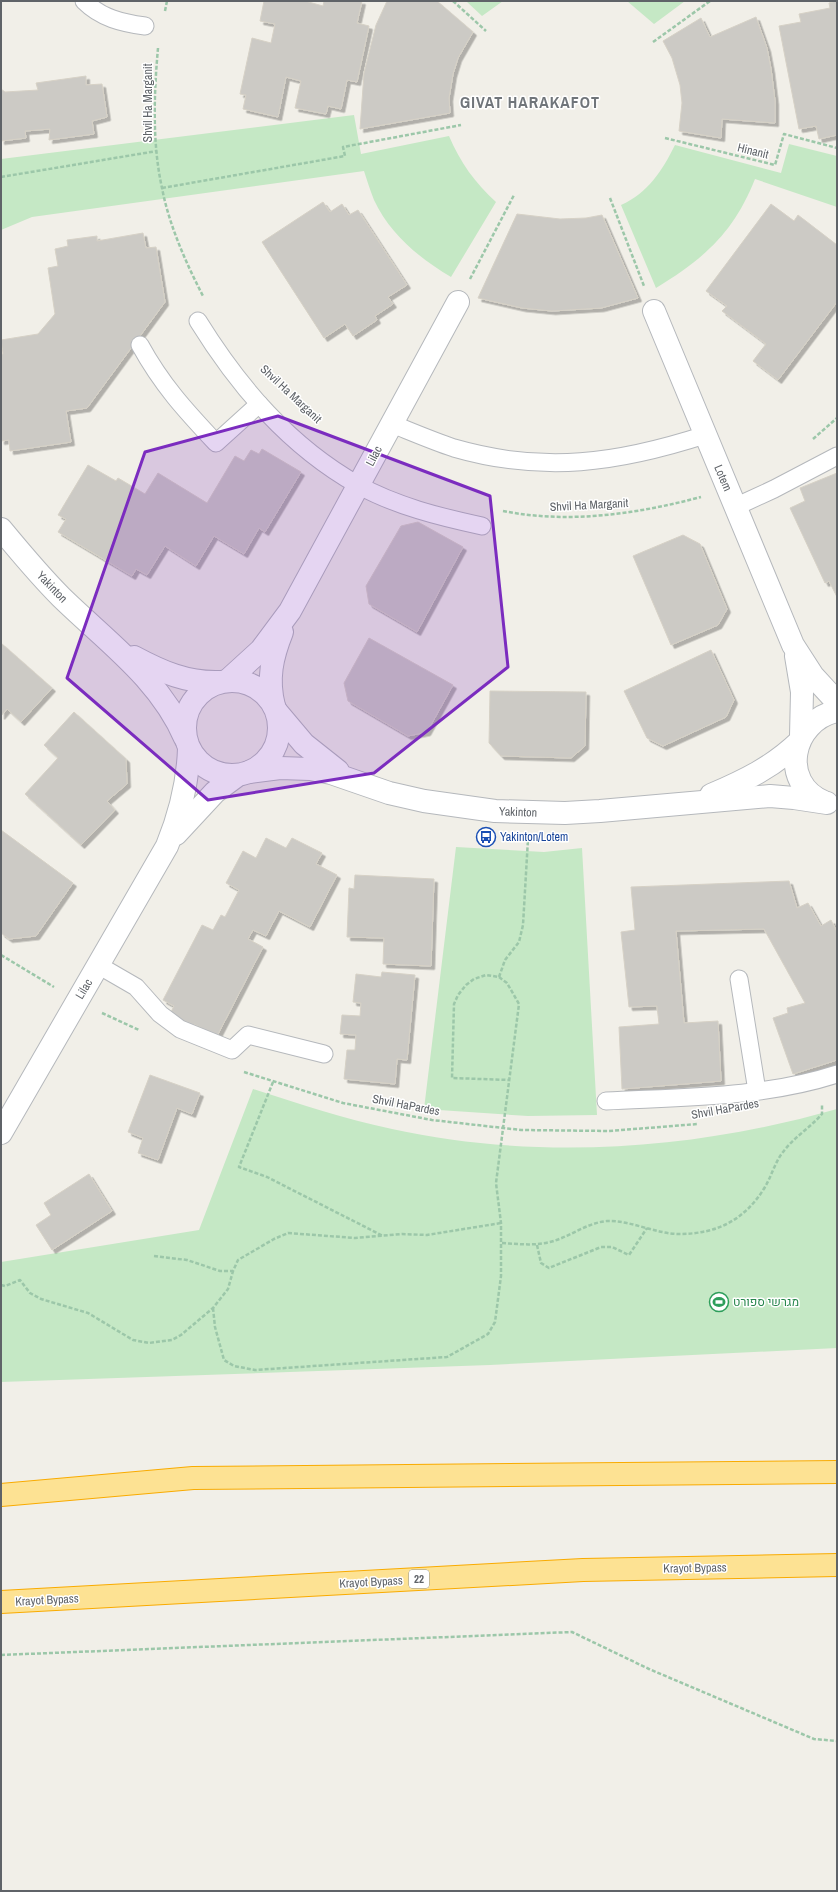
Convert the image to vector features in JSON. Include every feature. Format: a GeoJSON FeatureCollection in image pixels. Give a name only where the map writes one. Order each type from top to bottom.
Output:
{"type":"FeatureCollection","features":[{"type":"Feature","properties":{"kind":"highway"},"geometry":{"type":"LineString","coordinates":[[1,1495],[193,1478],[837,1472]]}},
{"type":"Feature","properties":{"kind":"highway","name":"Krayot Bypass"},"geometry":{"type":"LineString","coordinates":[[1,1602],[583,1570],[837,1565]]}},
{"type":"Feature","properties":{"kind":"street","name":"Lilac"},"geometry":{"type":"LineString","coordinates":[[223,681],[261,650],[290,611],[458,302]]}},
{"type":"Feature","properties":{"kind":"street","name":"Lotem"},"geometry":{"type":"LineString","coordinates":[[654,311],[793,645],[814,676],[837,702]]}},
{"type":"Feature","properties":{"kind":"street","name":"Yakinton"},"geometry":{"type":"LineString","coordinates":[[1,528],[61,597],[108,640],[158,692],[173,713],[188,744]]}},
{"type":"Feature","properties":{"kind":"street","name":"Lilac"},"geometry":{"type":"LineString","coordinates":[[275,709],[270,686],[271,667],[276,648],[290,611]]}},
{"type":"Feature","properties":{"kind":"street","name":"Yakinton"},"geometry":{"type":"LineString","coordinates":[[108,640],[130,655],[170,674],[191,681],[223,681]]}},
{"type":"Feature","properties":{"kind":"street","name":"Lotem"},"geometry":{"type":"LineString","coordinates":[[793,645],[802,692],[800,739],[796,764],[800,778],[808,791],[820,800],[834,806]]}},
{"type":"Feature","properties":{"kind":"street"},"geometry":{"type":"LineString","coordinates":[[223,681],[241,681],[255,686],[267,695],[275,709],[279,730],[276,744],[265,762],[243,773],[223,774],[210,769],[198,760],[188,744],[185,726],[191,704],[205,689],[223,681]]}},
{"type":"Feature","properties":{"kind":"street","name":"Yakinton"},"geometry":{"type":"LineString","coordinates":[[275,709],[291,730],[317,756],[352,780]]}},
{"type":"Feature","properties":{"kind":"street","name":"Yakinton"},"geometry":{"type":"LineString","coordinates":[[688,804],[738,784],[763,771],[784,756],[816,719],[837,712]]}},
{"type":"Feature","properties":{"kind":"street","name":"Lilac"},"geometry":{"type":"LineString","coordinates":[[1,1133],[167,846],[178,818],[186,788],[188,744]]}},
{"type":"Feature","properties":{"kind":"street","name":"Yakinton"},"geometry":{"type":"LineString","coordinates":[[243,773],[270,768],[300,768],[331,773],[389,792],[424,801],[460,808],[530,813],[600,811],[770,796],[794,798],[834,806]]}},
{"type":"Feature","properties":{"kind":"street","name":"Lilac"},"geometry":{"type":"LineString","coordinates":[[167,846],[200,806],[215,792],[243,773]]}},
{"type":"Feature","properties":{"kind":"lane"},"geometry":{"type":"LineString","coordinates":[[84,1],[106,17],[145,26]]}},
{"type":"Feature","properties":{"kind":"lane"},"geometry":{"type":"LineString","coordinates":[[198,321],[218,353],[259,404],[289,435],[311,453],[359,485],[409,507],[444,518],[482,526]]}},
{"type":"Feature","properties":{"kind":"lane"},"geometry":{"type":"LineString","coordinates":[[140,345],[154,372],[173,397],[216,443],[259,404]]}},
{"type":"Feature","properties":{"kind":"lane"},"geometry":{"type":"LineString","coordinates":[[392,424],[454,447],[485,456],[546,464],[577,463],[616,458],[671,446],[705,434]]}},
{"type":"Feature","properties":{"kind":"lane"},"geometry":{"type":"LineString","coordinates":[[735,507],[774,489],[837,456]]}},
{"type":"Feature","properties":{"kind":"lane"},"geometry":{"type":"LineString","coordinates":[[98,965],[136,987],[160,1014],[180,1029],[232,1050],[248,1035],[324,1054]]}},
{"type":"Feature","properties":{"kind":"lane"},"geometry":{"type":"LineString","coordinates":[[739,979],[757,1091]]}},
{"type":"Feature","properties":{"kind":"lane"},"geometry":{"type":"LineString","coordinates":[[606,1101],[733,1094],[812,1082],[837,1074]]}},
{"type":"Feature","properties":{"kind":"path"},"geometry":{"type":"LineString","coordinates":[[164,12],[167,1]]}},
{"type":"Feature","properties":{"kind":"path"},"geometry":{"type":"LineString","coordinates":[[453,1],[486,31]]}},
{"type":"Feature","properties":{"kind":"path"},"geometry":{"type":"LineString","coordinates":[[653,42],[710,1]]}},
{"type":"Feature","properties":{"kind":"path","name":"Shvil Ha Marganit"},"geometry":{"type":"LineString","coordinates":[[159,41],[155,107],[157,151],[162,188],[182,251],[204,300]]}},
{"type":"Feature","properties":{"kind":"path"},"geometry":{"type":"LineString","coordinates":[[162,188],[345,156],[343,147],[461,125]]}},
{"type":"Feature","properties":{"kind":"path","name":"Hinanit"},"geometry":{"type":"LineString","coordinates":[[665,138],[775,165],[784,134],[837,148]]}},
{"type":"Feature","properties":{"kind":"path"},"geometry":{"type":"LineString","coordinates":[[1,177],[157,151]]}},
{"type":"Feature","properties":{"kind":"path"},"geometry":{"type":"LineString","coordinates":[[458,302],[514,195]]}},
{"type":"Feature","properties":{"kind":"path"},"geometry":{"type":"LineString","coordinates":[[610,198],[654,311]]}},
{"type":"Feature","properties":{"kind":"path","name":"Shvil Ha Marganit"},"geometry":{"type":"LineString","coordinates":[[497,510],[547,516],[583,516],[619,514],[691,500]]}},
{"type":"Feature","properties":{"kind":"path"},"geometry":{"type":"LineString","coordinates":[[499,977],[505,960],[519,942],[523,925],[530,813]]}},
{"type":"Feature","properties":{"kind":"path"},"geometry":{"type":"LineString","coordinates":[[1,955],[77,1001],[145,1033]]}},
{"type":"Feature","properties":{"kind":"path"},"geometry":{"type":"LineString","coordinates":[[213,1308],[220,1350],[224,1360],[234,1366],[255,1370],[447,1357],[488,1334],[495,1322],[501,1276],[501,1223],[496,1183],[504,1128],[510,1080],[519,1004],[507,983],[499,977],[486,975],[474,979],[466,985],[454,1004],[452,1078],[510,1080]]}},
{"type":"Feature","properties":{"kind":"path","name":"Shvil HaPardes"},"geometry":{"type":"LineString","coordinates":[[240,1071],[343,1102],[432,1120],[504,1128],[609,1131],[705,1122]]}},
{"type":"Feature","properties":{"kind":"path"},"geometry":{"type":"LineString","coordinates":[[273,1082],[239,1167],[267,1178],[384,1237]]}},
{"type":"Feature","properties":{"kind":"path"},"geometry":{"type":"LineString","coordinates":[[502,1243],[537,1245],[552,1242],[578,1229],[608,1221],[677,1234],[711,1232],[727,1225],[742,1214],[757,1198],[783,1151],[796,1138],[811,1127],[822,1114],[821,1097]]}},
{"type":"Feature","properties":{"kind":"path"},"geometry":{"type":"LineString","coordinates":[[1,1285],[5,1286],[20,1280],[30,1293],[41,1299],[88,1313],[133,1340],[149,1343],[172,1340],[181,1336],[213,1308],[228,1289],[238,1260],[274,1239],[288,1233],[355,1238],[384,1237],[402,1234],[427,1235],[501,1223]]}},
{"type":"Feature","properties":{"kind":"path"},"geometry":{"type":"LineString","coordinates":[[537,1245],[541,1264],[549,1268],[601,1247],[612,1247],[629,1255],[647,1228]]}},
{"type":"Feature","properties":{"kind":"path"},"geometry":{"type":"LineString","coordinates":[[154,1256],[187,1260],[220,1270],[233,1271]]}},
{"type":"Feature","properties":{"kind":"path"},"geometry":{"type":"LineString","coordinates":[[1,1655],[572,1632],[650,1669],[814,1739],[837,1741]]}},
{"type":"Feature","properties":{"kind":"highlighted area"},"geometry":{"type":"Polygon","coordinates":[[[278,416],[490,496],[508,667],[374,773],[208,800],[67,678],[145,452],[278,416]]]}},
{"type":"Feature","properties":{"kind":"green space"},"geometry":{"type":"Polygon","coordinates":[[[466,1],[503,1],[482,16],[466,1]]]}},
{"type":"Feature","properties":{"kind":"green space"},"geometry":{"type":"Polygon","coordinates":[[[627,1],[685,1],[654,24],[627,1]]]}},
{"type":"Feature","properties":{"kind":"green space"},"geometry":{"type":"Polygon","coordinates":[[[354,115],[361,154],[449,136],[458,155],[469,172],[496,202],[451,277],[428,262],[406,244],[388,224],[374,200],[364,171],[32,217],[1,230],[1,159],[354,115]]]}},
{"type":"Feature","properties":{"kind":"green space"},"geometry":{"type":"Polygon","coordinates":[[[789,144],[837,156],[837,207],[755,179],[738,214],[716,242],[689,266],[656,288],[621,205],[631,200],[647,188],[665,164],[675,145],[781,173],[789,144]]]}},
{"type":"Feature","properties":{"kind":"green space"},"geometry":{"type":"Polygon","coordinates":[[[456,847],[544,852],[582,848],[597,1115],[528,1116],[424,1109],[456,847]]]}},
{"type":"Feature","properties":{"kind":"green space"},"geometry":{"type":"Polygon","coordinates":[[[253,1089],[339,1116],[392,1129],[447,1139],[503,1145],[559,1148],[672,1142],[727,1134],[783,1123],[837,1109],[837,1348],[490,1365],[1,1382],[1,1262],[199,1230],[253,1089]]]}},
{"type":"Feature","properties":{"kind":"building"},"geometry":{"type":"Polygon","coordinates":[[[264,1],[305,1],[323,6],[324,1],[362,1],[357,23],[369,26],[357,82],[347,80],[341,109],[328,106],[326,114],[295,108],[301,81],[286,77],[278,117],[243,109],[246,95],[240,94],[252,38],[271,43],[275,24],[260,21],[264,1]]]}},
{"type":"Feature","properties":{"kind":"building"},"geometry":{"type":"Polygon","coordinates":[[[387,1],[437,1],[473,32],[458,58],[453,74],[449,98],[450,113],[360,129],[364,73],[376,25],[387,1]]]}},
{"type":"Feature","properties":{"kind":"building"},"geometry":{"type":"Polygon","coordinates":[[[837,1],[837,135],[819,139],[816,126],[799,129],[779,26],[801,22],[799,14],[830,8],[829,3],[837,1]]]}},
{"type":"Feature","properties":{"kind":"building"},"geometry":{"type":"Polygon","coordinates":[[[756,17],[767,48],[771,69],[775,101],[775,123],[722,119],[721,138],[679,131],[682,103],[680,85],[672,58],[663,41],[701,18],[710,37],[756,17]]]}},
{"type":"Feature","properties":{"kind":"building"},"geometry":{"type":"Polygon","coordinates":[[[86,76],[86,85],[102,84],[107,117],[92,121],[94,134],[49,140],[50,129],[25,131],[26,138],[1,141],[1,89],[5,92],[38,90],[36,83],[86,76]]]}},
{"type":"Feature","properties":{"kind":"building"},"geometry":{"type":"Polygon","coordinates":[[[323,202],[330,212],[342,204],[349,215],[358,210],[407,285],[388,297],[393,304],[375,316],[377,320],[353,336],[345,324],[324,338],[262,242],[323,202]]]}},
{"type":"Feature","properties":{"kind":"building"},"geometry":{"type":"Polygon","coordinates":[[[771,204],[794,221],[798,215],[837,245],[837,302],[778,380],[753,361],[766,344],[722,311],[727,306],[706,291],[771,204]]]}},
{"type":"Feature","properties":{"kind":"building"},"geometry":{"type":"Polygon","coordinates":[[[517,214],[560,219],[586,218],[602,215],[638,298],[601,308],[552,311],[522,308],[478,298],[517,214]]]}},
{"type":"Feature","properties":{"kind":"building"},"geometry":{"type":"Polygon","coordinates":[[[143,233],[146,248],[156,247],[165,302],[87,408],[66,411],[71,442],[10,451],[9,440],[1,441],[1,354],[3,354],[1,340],[38,334],[55,314],[48,268],[58,266],[55,249],[68,246],[67,240],[97,236],[97,241],[143,233]]]}},
{"type":"Feature","properties":{"kind":"building"},"geometry":{"type":"Polygon","coordinates":[[[262,449],[301,472],[265,532],[259,528],[244,554],[214,536],[196,566],[165,546],[147,575],[136,569],[132,576],[58,532],[66,519],[58,515],[88,465],[116,481],[118,478],[145,494],[158,473],[207,503],[235,456],[244,461],[251,450],[259,454],[262,449]]]}},
{"type":"Feature","properties":{"kind":"building"},"geometry":{"type":"Polygon","coordinates":[[[837,473],[837,597],[829,581],[825,583],[790,508],[805,501],[800,488],[837,473]]]}},
{"type":"Feature","properties":{"kind":"building"},"geometry":{"type":"Polygon","coordinates":[[[418,522],[463,547],[417,632],[369,604],[366,586],[401,526],[418,522]]]}},
{"type":"Feature","properties":{"kind":"building"},"geometry":{"type":"Polygon","coordinates":[[[683,535],[700,544],[727,609],[718,625],[671,645],[633,556],[683,535]]]}},
{"type":"Feature","properties":{"kind":"building"},"geometry":{"type":"Polygon","coordinates":[[[369,638],[453,685],[427,732],[408,736],[348,701],[344,683],[369,638]]]}},
{"type":"Feature","properties":{"kind":"building"},"geometry":{"type":"Polygon","coordinates":[[[1,643],[52,688],[21,722],[7,709],[1,716],[1,643]]]}},
{"type":"Feature","properties":{"kind":"building"},"geometry":{"type":"Polygon","coordinates":[[[711,650],[734,700],[726,717],[663,746],[647,738],[624,691],[711,650]]]}},
{"type":"Feature","properties":{"kind":"building"},"geometry":{"type":"Polygon","coordinates":[[[490,691],[586,692],[585,746],[571,758],[501,756],[489,743],[490,691]]]}},
{"type":"Feature","properties":{"kind":"building"},"geometry":{"type":"Polygon","coordinates":[[[74,712],[126,759],[127,784],[107,801],[115,810],[81,845],[25,794],[58,758],[44,745],[74,712]]]}},
{"type":"Feature","properties":{"kind":"building"},"geometry":{"type":"Polygon","coordinates":[[[1,830],[73,883],[36,936],[9,939],[1,933],[1,830]]]}},
{"type":"Feature","properties":{"kind":"building"},"geometry":{"type":"Polygon","coordinates":[[[266,838],[286,848],[292,838],[322,853],[316,864],[337,875],[310,927],[279,911],[266,936],[253,930],[248,939],[263,947],[217,1036],[194,1024],[192,1028],[169,1016],[174,1006],[163,1000],[202,925],[213,930],[221,915],[225,917],[239,890],[226,883],[243,851],[256,858],[266,838]]]}},
{"type":"Feature","properties":{"kind":"building"},"geometry":{"type":"Polygon","coordinates":[[[355,875],[434,879],[431,966],[383,964],[384,938],[347,937],[349,888],[354,889],[355,875]]]}},
{"type":"Feature","properties":{"kind":"building"},"geometry":{"type":"Polygon","coordinates":[[[789,881],[797,908],[808,903],[821,926],[831,920],[837,932],[837,1060],[793,1074],[773,1018],[788,1013],[787,1008],[805,1003],[764,929],[676,931],[684,1023],[718,1021],[721,1081],[622,1089],[619,1027],[659,1024],[657,1006],[629,1007],[621,932],[635,930],[631,887],[789,881]]]}},
{"type":"Feature","properties":{"kind":"building"},"geometry":{"type":"Polygon","coordinates":[[[382,972],[415,975],[407,1060],[397,1059],[395,1084],[344,1079],[347,1050],[355,1050],[356,1035],[340,1034],[342,1015],[360,1016],[361,1003],[353,1002],[356,974],[381,977],[382,972]]]}},
{"type":"Feature","properties":{"kind":"building"},"geometry":{"type":"Polygon","coordinates":[[[150,1075],[200,1093],[192,1114],[177,1108],[158,1160],[138,1153],[143,1138],[128,1132],[150,1075]]]}},
{"type":"Feature","properties":{"kind":"building"},"geometry":{"type":"Polygon","coordinates":[[[89,1174],[112,1211],[52,1250],[36,1225],[51,1215],[44,1203],[89,1174]]]}},
{"type":"Feature","properties":{"kind":"place","name":"Yakinton/Lotem"},"geometry":{"type":"Point","coordinates":[486,837]}},
{"type":"Feature","properties":{"kind":"place","name":"מגרשי ספורט"},"geometry":{"type":"Point","coordinates":[719,1302]}},
{"type":"Feature","properties":{"kind":"district","name":"GIVAT HARAKAFOT"},"geometry":{"type":"Point","coordinates":[530,102]}}]}
